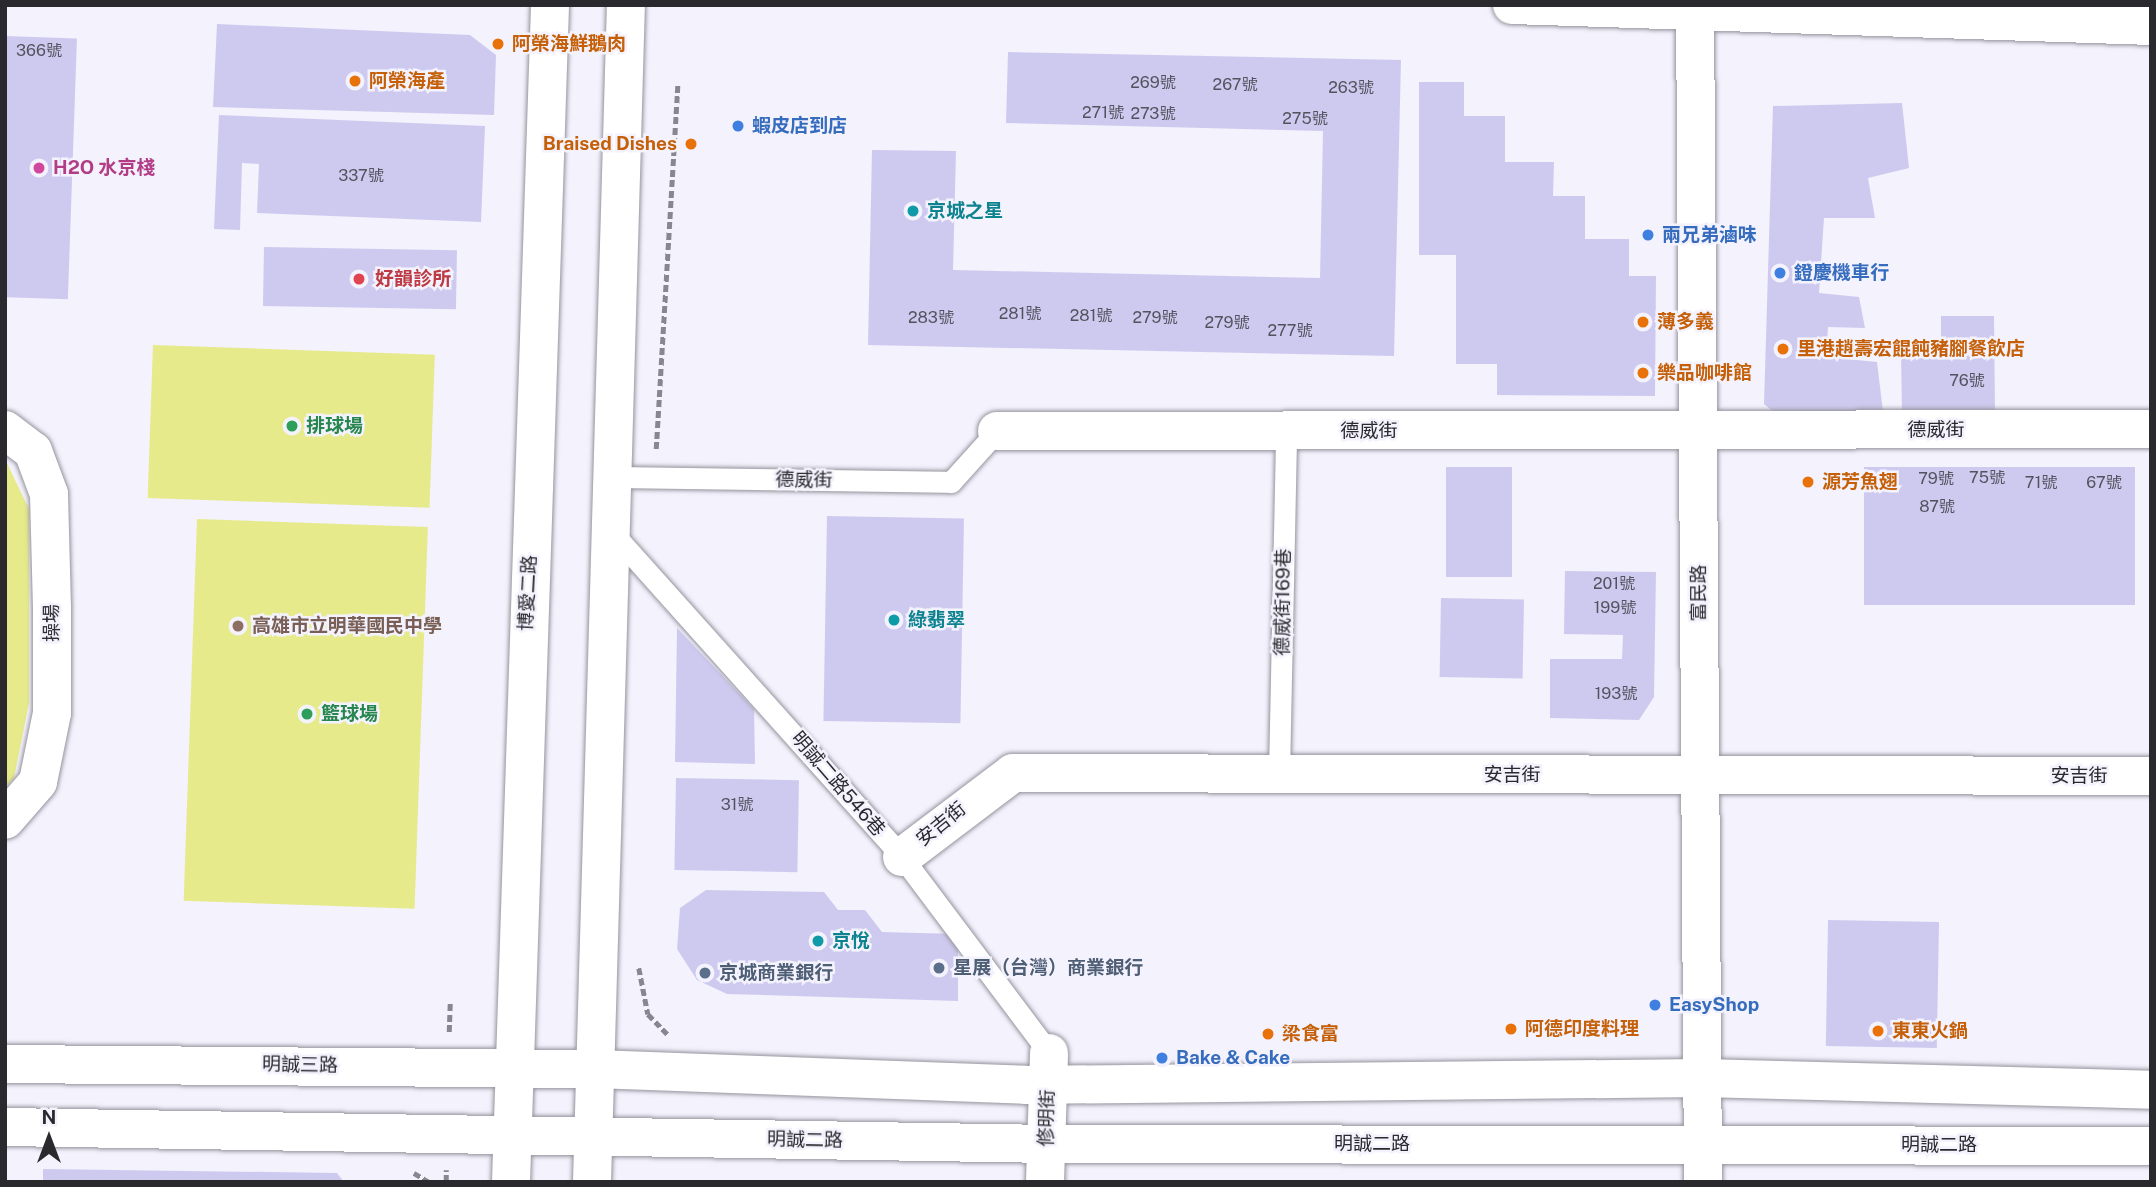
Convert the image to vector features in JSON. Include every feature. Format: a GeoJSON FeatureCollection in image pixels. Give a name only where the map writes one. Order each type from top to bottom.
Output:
{"type":"FeatureCollection","features":[{"type":"Feature","properties":{"kind":"street","name":"博愛二路"},"geometry":{"type":"LineString","coordinates":[[510,1182],[550,5]]}},
{"type":"Feature","properties":{"kind":"street"},"geometry":{"type":"LineString","coordinates":[[592,1182],[610,477],[626,5]]}},
{"type":"Feature","properties":{"kind":"street"},"geometry":{"type":"LineString","coordinates":[[1512,5],[1695,7],[2151,26]]}},
{"type":"Feature","properties":{"kind":"street","name":"富民路"},"geometry":{"type":"LineString","coordinates":[[1695,7],[1703,1164]]}},
{"type":"Feature","properties":{"kind":"street","name":"德威街"},"geometry":{"type":"LineString","coordinates":[[997,431],[2151,429]]}},
{"type":"Feature","properties":{"kind":"street","name":"操場"},"geometry":{"type":"LineString","coordinates":[[5,430],[33,451],[49,494],[52,713],[38,782],[5,820]]}},
{"type":"Feature","properties":{"kind":"street","name":"安吉街"},"geometry":{"type":"LineString","coordinates":[[902,856],[1013,773],[2151,776]]}},
{"type":"Feature","properties":{"kind":"street","name":"明誠三路"},"geometry":{"type":"LineString","coordinates":[[5,1064],[596,1069]]}},
{"type":"Feature","properties":{"kind":"street"},"geometry":{"type":"LineString","coordinates":[[596,1069],[1049,1069],[1702,1078],[2151,1090]]}},
{"type":"Feature","properties":{"kind":"street","name":"修明街"},"geometry":{"type":"LineString","coordinates":[[1045,1182],[1049,1069]]}},
{"type":"Feature","properties":{"kind":"street"},"geometry":{"type":"LineString","coordinates":[[5,1127],[593,1138]]}},
{"type":"Feature","properties":{"kind":"street","name":"明誠二路"},"geometry":{"type":"LineString","coordinates":[[593,1138],[1047,1144],[1703,1164],[2151,1146]]}},
{"type":"Feature","properties":{"kind":"lane","name":"德威街"},"geometry":{"type":"LineString","coordinates":[[610,477],[951,482],[997,431]]}},
{"type":"Feature","properties":{"kind":"lane","name":"德威街169巷"},"geometry":{"type":"LineString","coordinates":[[1279,773],[1286,431]]}},
{"type":"Feature","properties":{"kind":"lane","name":"明誠二路546巷"},"geometry":{"type":"LineString","coordinates":[[609,529],[902,856],[1049,1069]]}},
{"type":"Feature","properties":{"kind":"green space","name":"排球場"},"geometry":{"type":"Polygon","coordinates":[[[153,345],[435,355],[429,508],[148,498],[153,345]]]}},
{"type":"Feature","properties":{"kind":"green space"},"geometry":{"type":"Polygon","coordinates":[[[5,459],[29,509],[29,703],[14,778],[5,788],[5,459]]]}},
{"type":"Feature","properties":{"kind":"green space","name":"籃球場"},"geometry":{"type":"Polygon","coordinates":[[[197,519],[428,527],[415,909],[184,901],[197,519]]]}},
{"type":"Feature","properties":{"kind":"building","name":"阿榮海產"},"geometry":{"type":"Polygon","coordinates":[[[217,24],[470,35],[496,55],[494,115],[213,107],[217,24]]]}},
{"type":"Feature","properties":{"kind":"building","name":"H2O 水京棧"},"geometry":{"type":"Polygon","coordinates":[[[5,36],[77,39],[68,299],[5,297],[5,36]]]}},
{"type":"Feature","properties":{"kind":"building","name":"京城之星"},"geometry":{"type":"Polygon","coordinates":[[[1008,52],[1401,60],[1394,356],[868,345],[872,150],[956,151],[953,270],[1320,278],[1323,131],[1006,123],[1008,52]]]}},
{"type":"Feature","properties":{"kind":"building"},"geometry":{"type":"Polygon","coordinates":[[[1419,82],[1464,82],[1464,116],[1505,116],[1505,162],[1554,162],[1553,196],[1585,196],[1585,239],[1629,239],[1629,276],[1656,276],[1655,396],[1497,395],[1497,364],[1456,364],[1456,255],[1419,255],[1419,82]]]}},
{"type":"Feature","properties":{"kind":"building"},"geometry":{"type":"Polygon","coordinates":[[[1902,103],[1909,168],[1868,178],[1875,218],[1824,218],[1819,293],[1859,297],[1865,328],[1828,327],[1826,357],[1877,362],[1884,420],[1781,418],[1764,404],[1773,106],[1902,103]]]}},
{"type":"Feature","properties":{"kind":"building"},"geometry":{"type":"Polygon","coordinates":[[[219,115],[485,126],[481,222],[257,213],[259,164],[242,163],[240,230],[214,229],[219,115]]]}},
{"type":"Feature","properties":{"kind":"building","name":"好韻診所"},"geometry":{"type":"Polygon","coordinates":[[[264,247],[457,250],[456,309],[263,306],[264,247]]]}},
{"type":"Feature","properties":{"kind":"building"},"geometry":{"type":"Polygon","coordinates":[[[1941,316],[1994,316],[1995,415],[1902,415],[1901,353],[1941,353],[1941,316]]]}},
{"type":"Feature","properties":{"kind":"building"},"geometry":{"type":"Polygon","coordinates":[[[1446,467],[1512,467],[1512,577],[1446,577],[1446,467]]]}},
{"type":"Feature","properties":{"kind":"building"},"geometry":{"type":"Polygon","coordinates":[[[1864,467],[2135,467],[2135,605],[1864,605],[1864,467]]]}},
{"type":"Feature","properties":{"kind":"building","name":"綠翡翠"},"geometry":{"type":"Polygon","coordinates":[[[827,516],[964,518],[960,723],[823,721],[827,516]]]}},
{"type":"Feature","properties":{"kind":"building"},"geometry":{"type":"Polygon","coordinates":[[[1565,571],[1656,572],[1654,697],[1639,720],[1550,718],[1550,659],[1622,659],[1623,635],[1564,634],[1565,571]]]}},
{"type":"Feature","properties":{"kind":"building"},"geometry":{"type":"Polygon","coordinates":[[[1441,598],[1524,599],[1523,678],[1440,677],[1441,598]]]}},
{"type":"Feature","properties":{"kind":"building"},"geometry":{"type":"Polygon","coordinates":[[[677,628],[754,709],[755,764],[675,762],[677,628]]]}},
{"type":"Feature","properties":{"kind":"building"},"geometry":{"type":"Polygon","coordinates":[[[676,778],[799,780],[797,872],[674,870],[676,778]]]}},
{"type":"Feature","properties":{"kind":"building","name":"京悅"},"geometry":{"type":"Polygon","coordinates":[[[706,890],[824,892],[838,910],[865,910],[882,932],[958,934],[958,1001],[727,994],[697,980],[677,949],[680,908],[706,890]]]}},
{"type":"Feature","properties":{"kind":"building"},"geometry":{"type":"Polygon","coordinates":[[[1828,920],[1939,922],[1937,1048],[1826,1046],[1828,920]]]}},
{"type":"Feature","properties":{"kind":"building"},"geometry":{"type":"Polygon","coordinates":[[[43,1169],[337,1173],[344,1182],[43,1182],[43,1169]]]}},
{"type":"Feature","properties":{"kind":"place","name":"阿榮海鮮鵝肉"},"geometry":{"type":"Point","coordinates":[498,44]}},
{"type":"Feature","properties":{"kind":"place","name":"阿榮海產"},"geometry":{"type":"Point","coordinates":[355,81]}},
{"type":"Feature","properties":{"kind":"place","name":"蝦皮店到店"},"geometry":{"type":"Point","coordinates":[738,126]}},
{"type":"Feature","properties":{"kind":"place","name":"Braised Dishes"},"geometry":{"type":"Point","coordinates":[691,144]}},
{"type":"Feature","properties":{"kind":"place","name":"H2O 水京棧"},"geometry":{"type":"Point","coordinates":[39,168]}},
{"type":"Feature","properties":{"kind":"place","name":"京城之星"},"geometry":{"type":"Point","coordinates":[913,211]}},
{"type":"Feature","properties":{"kind":"place","name":"兩兄弟滷味"},"geometry":{"type":"Point","coordinates":[1648,235]}},
{"type":"Feature","properties":{"kind":"place","name":"鐙慶機車行"},"geometry":{"type":"Point","coordinates":[1780,273]}},
{"type":"Feature","properties":{"kind":"place","name":"好韻診所"},"geometry":{"type":"Point","coordinates":[359,279]}},
{"type":"Feature","properties":{"kind":"place","name":"薄多義"},"geometry":{"type":"Point","coordinates":[1643,322]}},
{"type":"Feature","properties":{"kind":"place","name":"里港趙壽宏餛飩豬腳餐飲店"},"geometry":{"type":"Point","coordinates":[1783,349]}},
{"type":"Feature","properties":{"kind":"place","name":"樂品咖啡館"},"geometry":{"type":"Point","coordinates":[1643,373]}},
{"type":"Feature","properties":{"kind":"place","name":"排球場"},"geometry":{"type":"Point","coordinates":[292,426]}},
{"type":"Feature","properties":{"kind":"place","name":"源芳魚翅"},"geometry":{"type":"Point","coordinates":[1808,482]}},
{"type":"Feature","properties":{"kind":"place","name":"綠翡翠"},"geometry":{"type":"Point","coordinates":[894,620]}},
{"type":"Feature","properties":{"kind":"place","name":"高雄市立明華國民中學"},"geometry":{"type":"Point","coordinates":[238,626]}},
{"type":"Feature","properties":{"kind":"place","name":"籃球場"},"geometry":{"type":"Point","coordinates":[307,714]}},
{"type":"Feature","properties":{"kind":"place","name":"京悅"},"geometry":{"type":"Point","coordinates":[818,941]}},
{"type":"Feature","properties":{"kind":"place","name":"星展（台灣）商業銀行"},"geometry":{"type":"Point","coordinates":[939,968]}},
{"type":"Feature","properties":{"kind":"place","name":"京城商業銀行"},"geometry":{"type":"Point","coordinates":[705,973]}},
{"type":"Feature","properties":{"kind":"place","name":"EasyShop"},"geometry":{"type":"Point","coordinates":[1655,1005]}},
{"type":"Feature","properties":{"kind":"place","name":"阿德印度料理"},"geometry":{"type":"Point","coordinates":[1511,1029]}},
{"type":"Feature","properties":{"kind":"place","name":"東東火鍋"},"geometry":{"type":"Point","coordinates":[1878,1031]}},
{"type":"Feature","properties":{"kind":"place","name":"梁食富"},"geometry":{"type":"Point","coordinates":[1268,1034]}},
{"type":"Feature","properties":{"kind":"place","name":"Bake & Cake"},"geometry":{"type":"Point","coordinates":[1162,1058]}}]}
